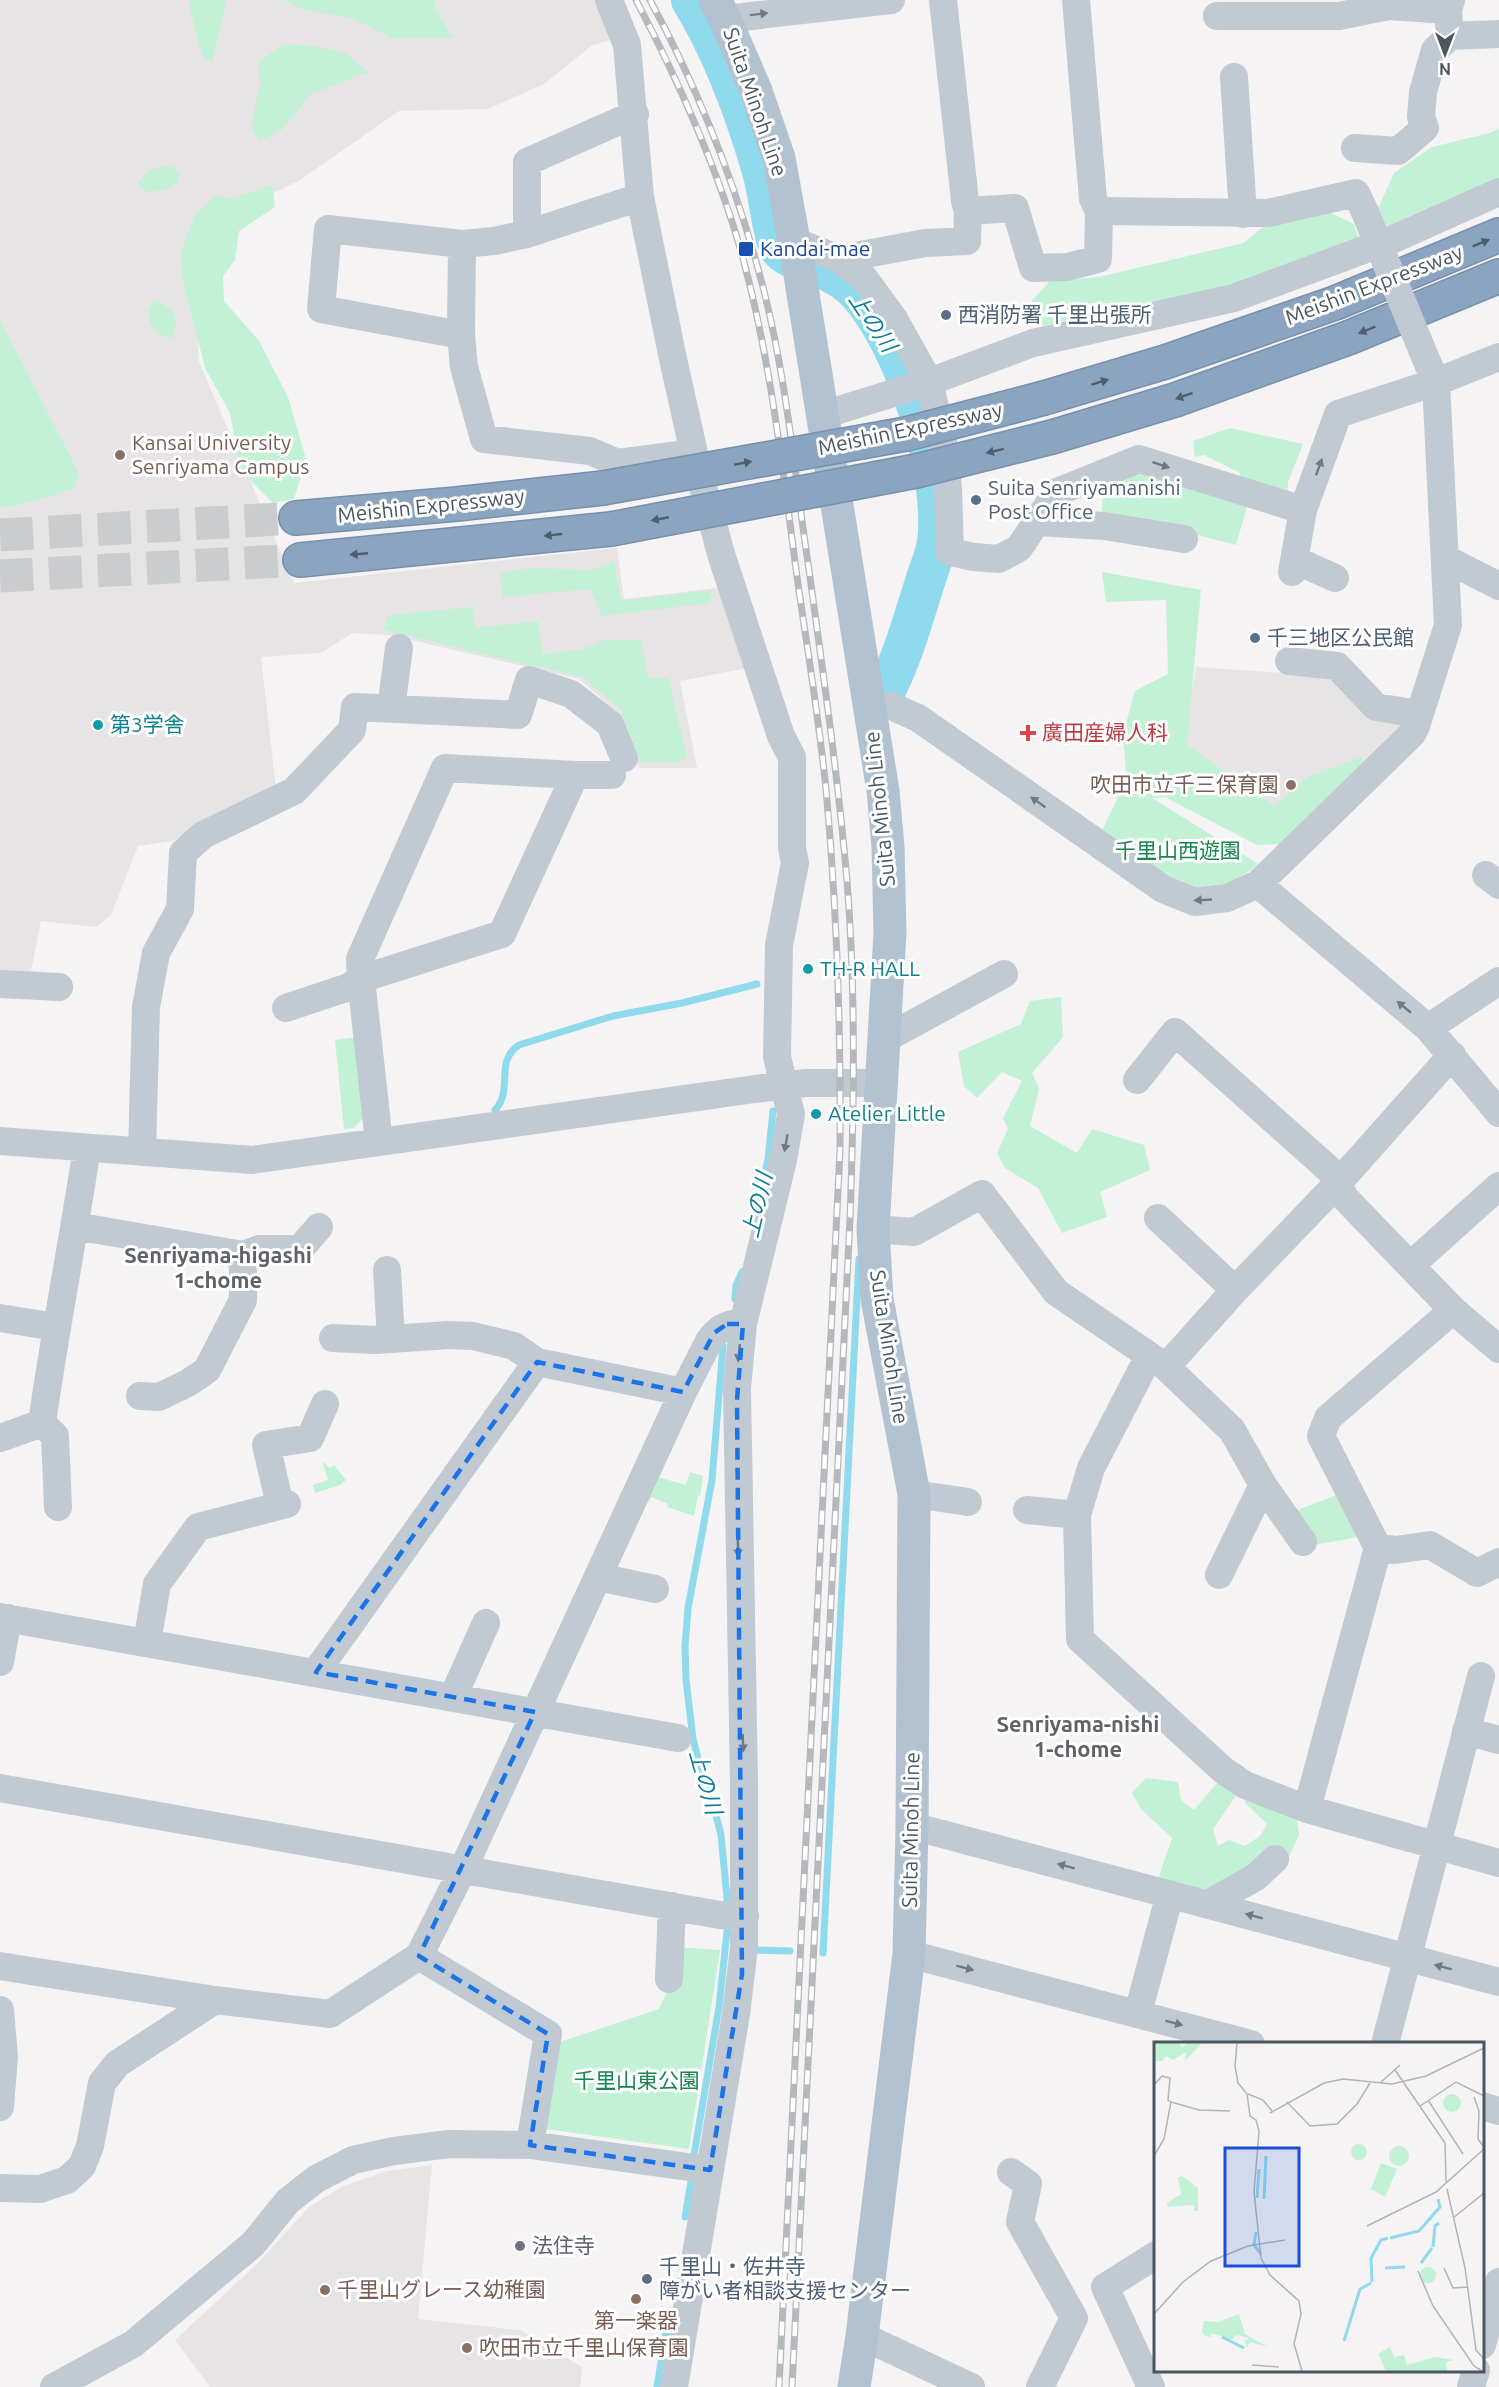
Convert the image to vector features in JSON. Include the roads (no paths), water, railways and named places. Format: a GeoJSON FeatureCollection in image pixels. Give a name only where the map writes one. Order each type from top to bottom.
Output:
{"type":"FeatureCollection","features":[{"type":"Feature","properties":{"kind":"highway","name":"Meishin Expressway"},"geometry":{"type":"LineString","coordinates":[[296,518],[603,488],[906,434],[1044,398],[1165,362],[1335,303],[1499,235]]}},
{"type":"Feature","properties":{"kind":"highway","name":"Meishin Expressway"},"geometry":{"type":"LineString","coordinates":[[300,560],[611,529],[916,471],[1052,437],[1175,400],[1348,338],[1499,276]]}},
{"type":"Feature","properties":{"kind":"main road","name":"Suita Minoh Line"},"geometry":{"type":"LineString","coordinates":[[720,9],[756,91],[779,158],[883,791],[888,847],[890,933],[873,1229],[877,1299],[914,1494],[912,1826],[909,1954],[854,2387]]}},
{"type":"Feature","properties":{"kind":"street"},"geometry":{"type":"LineString","coordinates":[[609,0],[627,45],[640,197],[694,453],[724,564],[782,736],[792,757],[792,848],[795,862],[779,945],[777,1057],[791,1114],[783,1161],[739,1348],[733,1915],[744,1948],[740,1990],[697,2168],[674,2387]]}},
{"type":"Feature","properties":{"kind":"street"},"geometry":{"type":"LineString","coordinates":[[720,9],[891,0]]}},
{"type":"Feature","properties":{"kind":"street"},"geometry":{"type":"LineString","coordinates":[[796,253],[839,259],[925,243],[968,241],[968,211],[965,201],[943,0]]}},
{"type":"Feature","properties":{"kind":"street"},"geometry":{"type":"LineString","coordinates":[[968,211],[1015,208],[1034,268],[1067,267],[1098,259],[1099,211],[1093,199],[1076,0]]}},
{"type":"Feature","properties":{"kind":"street"},"geometry":{"type":"LineString","coordinates":[[1233,11],[1339,16],[1389,6],[1450,15],[1499,34]]}},
{"type":"Feature","properties":{"kind":"street"},"geometry":{"type":"LineString","coordinates":[[1366,143],[1398,151],[1425,129],[1421,117],[1423,92],[1435,50],[1450,15]]}},
{"type":"Feature","properties":{"kind":"street"},"geometry":{"type":"LineString","coordinates":[[1234,77],[1243,214]]}},
{"type":"Feature","properties":{"kind":"street"},"geometry":{"type":"LineString","coordinates":[[527,234],[527,162],[634,114]]}},
{"type":"Feature","properties":{"kind":"street"},"geometry":{"type":"LineString","coordinates":[[868,706],[891,706],[918,718],[1163,889],[1195,902],[1227,898],[1258,884],[1412,734],[1448,625],[1446,559],[1432,373],[1356,192],[1268,213],[1099,211]]}},
{"type":"Feature","properties":{"kind":"street"},"geometry":{"type":"LineString","coordinates":[[823,415],[916,386],[1034,343],[1234,298],[1396,238],[1499,192]]}},
{"type":"Feature","properties":{"kind":"street"},"geometry":{"type":"LineString","coordinates":[[461,335],[321,309],[328,229],[462,244],[494,241],[527,234],[640,197]]}},
{"type":"Feature","properties":{"kind":"street"},"geometry":{"type":"LineString","coordinates":[[462,244],[461,335],[464,367],[484,439],[590,451],[618,463],[694,453]]}},
{"type":"Feature","properties":{"kind":"street"},"geometry":{"type":"LineString","coordinates":[[839,259],[864,278],[883,302],[916,386],[943,441],[948,488],[950,552],[999,559],[1018,548],[1057,492],[1139,459],[1303,510]]}},
{"type":"Feature","properties":{"kind":"street"},"geometry":{"type":"LineString","coordinates":[[1335,578],[1294,566],[1303,510],[1338,414],[1394,395],[1432,373],[1499,357]]}},
{"type":"Feature","properties":{"kind":"street"},"geometry":{"type":"LineString","coordinates":[[1037,522],[1104,526],[1184,539]]}},
{"type":"Feature","properties":{"kind":"street"},"geometry":{"type":"LineString","coordinates":[[1446,559],[1499,586]]}},
{"type":"Feature","properties":{"kind":"street"},"geometry":{"type":"LineString","coordinates":[[391,709],[399,648]]}},
{"type":"Feature","properties":{"kind":"street"},"geometry":{"type":"LineString","coordinates":[[1289,661],[1337,666],[1376,707],[1419,714]]}},
{"type":"Feature","properties":{"kind":"street"},"geometry":{"type":"LineString","coordinates":[[142,1152],[146,1007],[156,953],[180,909],[183,853],[203,835],[294,791],[352,730],[355,707],[518,715],[529,680],[571,694],[610,724],[618,767],[575,775],[445,768],[360,959],[379,1142]]}},
{"type":"Feature","properties":{"kind":"street"},"geometry":{"type":"LineString","coordinates":[[286,1008],[349,987],[361,979],[502,934],[575,775]]}},
{"type":"Feature","properties":{"kind":"street"},"geometry":{"type":"LineString","coordinates":[[1258,884],[1428,1028],[1499,1113]]}},
{"type":"Feature","properties":{"kind":"street"},"geometry":{"type":"LineString","coordinates":[[883,1040],[1004,974]]}},
{"type":"Feature","properties":{"kind":"street"},"geometry":{"type":"LineString","coordinates":[[1428,1028],[1499,981]]}},
{"type":"Feature","properties":{"kind":"street"},"geometry":{"type":"LineString","coordinates":[[0,984],[59,987]]}},
{"type":"Feature","properties":{"kind":"street"},"geometry":{"type":"LineString","coordinates":[[1137,1080],[1175,1032],[1333,1173],[1345,1198],[1453,1310],[1499,1349]]}},
{"type":"Feature","properties":{"kind":"street"},"geometry":{"type":"LineString","coordinates":[[1452,1055],[1338,1183],[1235,1290],[1158,1361],[1091,1468],[1077,1515],[1080,1640],[1222,1770],[1245,1785],[1306,1809],[1499,1863]]}},
{"type":"Feature","properties":{"kind":"street"},"geometry":{"type":"LineString","coordinates":[[0,1141],[252,1161],[784,1085],[880,1083]]}},
{"type":"Feature","properties":{"kind":"street"},"geometry":{"type":"LineString","coordinates":[[42,1423],[87,1148]]}},
{"type":"Feature","properties":{"kind":"street"},"geometry":{"type":"LineString","coordinates":[[1411,1264],[1499,1186]]}},
{"type":"Feature","properties":{"kind":"street"},"geometry":{"type":"LineString","coordinates":[[873,1229],[914,1232],[982,1194],[1056,1292],[1158,1361],[1232,1430],[1263,1485],[1304,1542]]}},
{"type":"Feature","properties":{"kind":"street"},"geometry":{"type":"LineString","coordinates":[[1158,1218],[1235,1290]]}},
{"type":"Feature","properties":{"kind":"street"},"geometry":{"type":"LineString","coordinates":[[75,1226],[243,1255],[260,1249],[300,1249],[319,1227]]}},
{"type":"Feature","properties":{"kind":"street"},"geometry":{"type":"LineString","coordinates":[[140,1396],[159,1397],[191,1393],[207,1370],[243,1300],[243,1255]]}},
{"type":"Feature","properties":{"kind":"street"},"geometry":{"type":"LineString","coordinates":[[387,1270],[390,1339]]}},
{"type":"Feature","properties":{"kind":"street"},"geometry":{"type":"LineString","coordinates":[[1306,1809],[1378,1548],[1322,1436],[1328,1418],[1453,1310]]}},
{"type":"Feature","properties":{"kind":"street"},"geometry":{"type":"LineString","coordinates":[[0,1318],[56,1327]]}},
{"type":"Feature","properties":{"kind":"street"},"geometry":{"type":"LineString","coordinates":[[0,1966],[215,2000],[330,2014],[419,1956],[463,1869],[683,1392],[714,1333],[726,1324],[743,1324]]}},
{"type":"Feature","properties":{"kind":"street"},"geometry":{"type":"LineString","coordinates":[[333,1338],[390,1339],[449,1335],[473,1336],[514,1346],[537,1362],[683,1392]]}},
{"type":"Feature","properties":{"kind":"street"},"geometry":{"type":"LineString","coordinates":[[316,1672],[537,1362]]}},
{"type":"Feature","properties":{"kind":"street"},"geometry":{"type":"LineString","coordinates":[[147,1642],[158,1584],[198,1527],[283,1504],[266,1445],[310,1438],[326,1404]]}},
{"type":"Feature","properties":{"kind":"street"},"geometry":{"type":"LineString","coordinates":[[0,1438],[42,1423]]}},
{"type":"Feature","properties":{"kind":"street"},"geometry":{"type":"LineString","coordinates":[[42,1423],[55,1436],[58,1507]]}},
{"type":"Feature","properties":{"kind":"street"},"geometry":{"type":"LineString","coordinates":[[1219,1575],[1263,1485]]}},
{"type":"Feature","properties":{"kind":"street"},"geometry":{"type":"LineString","coordinates":[[914,1494],[968,1502]]}},
{"type":"Feature","properties":{"kind":"street"},"geometry":{"type":"LineString","coordinates":[[1027,1510],[1077,1515]]}},
{"type":"Feature","properties":{"kind":"street"},"geometry":{"type":"LineString","coordinates":[[1378,1548],[1395,1550],[1430,1545],[1477,1573],[1499,1562]]}},
{"type":"Feature","properties":{"kind":"street"},"geometry":{"type":"LineString","coordinates":[[598,1577],[655,1589]]}},
{"type":"Feature","properties":{"kind":"street"},"geometry":{"type":"LineString","coordinates":[[0,1662],[4,1618],[678,1738]]}},
{"type":"Feature","properties":{"kind":"street"},"geometry":{"type":"LineString","coordinates":[[453,1697],[486,1623]]}},
{"type":"Feature","properties":{"kind":"street"},"geometry":{"type":"LineString","coordinates":[[1385,2042],[1481,1676]]}},
{"type":"Feature","properties":{"kind":"street"},"geometry":{"type":"LineString","coordinates":[[1466,1731],[1499,1740]]}},
{"type":"Feature","properties":{"kind":"street"},"geometry":{"type":"LineString","coordinates":[[0,1788],[733,1915]]}},
{"type":"Feature","properties":{"kind":"street"},"geometry":{"type":"LineString","coordinates":[[912,1826],[1499,1982]]}},
{"type":"Feature","properties":{"kind":"street"},"geometry":{"type":"LineString","coordinates":[[1208,1904],[1256,1877],[1275,1859]]}},
{"type":"Feature","properties":{"kind":"street"},"geometry":{"type":"LineString","coordinates":[[1138,2013],[1170,1894]]}},
{"type":"Feature","properties":{"kind":"street"},"geometry":{"type":"LineString","coordinates":[[669,1979],[672,1906]]}},
{"type":"Feature","properties":{"kind":"street"},"geometry":{"type":"LineString","coordinates":[[909,1954],[1138,2013],[1221,2039],[1244,2042]]}},
{"type":"Feature","properties":{"kind":"street"},"geometry":{"type":"LineString","coordinates":[[419,1956],[548,2034],[530,2145]]}},
{"type":"Feature","properties":{"kind":"street"},"geometry":{"type":"LineString","coordinates":[[0,2188],[40,2189],[67,2180],[82,2166],[90,2146],[102,2083],[117,2064],[215,2000]]}},
{"type":"Feature","properties":{"kind":"street"},"geometry":{"type":"LineString","coordinates":[[0,2010],[4,2057],[0,2107]]}},
{"type":"Feature","properties":{"kind":"street"},"geometry":{"type":"LineString","coordinates":[[1484,2107],[1499,2111]]}},
{"type":"Feature","properties":{"kind":"street"},"geometry":{"type":"LineString","coordinates":[[54,2387],[133,2344],[253,2244],[288,2201],[316,2179],[353,2160],[394,2151],[449,2144],[530,2145],[697,2168]]}},
{"type":"Feature","properties":{"kind":"street"},"geometry":{"type":"LineString","coordinates":[[1011,2172],[1028,2184],[1020,2222],[1074,2318],[1040,2387]]}},
{"type":"Feature","properties":{"kind":"street"},"geometry":{"type":"LineString","coordinates":[[1151,2387],[1105,2287],[1154,2256]]}},
{"type":"Feature","properties":{"kind":"street"},"geometry":{"type":"LineString","coordinates":[[1484,2338],[1499,2282]]}},
{"type":"Feature","properties":{"kind":"street"},"geometry":{"type":"LineString","coordinates":[[862,2337],[971,2387]]}},
{"type":"Feature","properties":{"kind":"street"},"geometry":{"type":"LineString","coordinates":[[1484,2358],[1499,2362]]}},
{"type":"Feature","properties":{"kind":"street"},"geometry":{"type":"LineString","coordinates":[[1472,2387],[1476,2372]]}},
{"type":"Feature","properties":{"kind":"waterway","name":"上の川"},"geometry":{"type":"LineString","coordinates":[[691,0],[713,40],[741,105],[762,171],[779,248],[792,258],[819,267],[836,276],[860,295],[877,318],[892,346],[919,412],[935,482],[938,514],[937,542],[907,637],[887,688]]}},
{"type":"Feature","properties":{"kind":"waterway"},"geometry":{"type":"LineString","coordinates":[[495,1110],[503,1094],[507,1059],[519,1045],[613,1016],[682,1003],[757,984]]}},
{"type":"Feature","properties":{"kind":"waterway","name":"上の川"},"geometry":{"type":"LineString","coordinates":[[756,1212],[768,1159],[773,1111]]}},
{"type":"Feature","properties":{"kind":"waterway"},"geometry":{"type":"LineString","coordinates":[[823,1953],[859,1259]]}},
{"type":"Feature","properties":{"kind":"waterway","name":"上の川"},"geometry":{"type":"LineString","coordinates":[[735,1299],[736,1286],[742,1272]]}},
{"type":"Feature","properties":{"kind":"waterway","name":"上の川"},"geometry":{"type":"LineString","coordinates":[[723,1346],[712,1480],[688,1608],[685,1646],[686,1680],[693,1739],[721,1835],[728,1908]]}},
{"type":"Feature","properties":{"kind":"waterway","name":"上の川"},"geometry":{"type":"LineString","coordinates":[[693,2161],[719,2007],[728,1922]]}},
{"type":"Feature","properties":{"kind":"waterway"},"geometry":{"type":"LineString","coordinates":[[758,1950],[790,1951]]}},
{"type":"Feature","properties":{"kind":"waterway","name":"上の川"},"geometry":{"type":"LineString","coordinates":[[685,2217],[692,2175]]}},
{"type":"Feature","properties":{"kind":"waterway","name":"上の川"},"geometry":{"type":"LineString","coordinates":[[657,2387],[668,2320]]}},
{"type":"Feature","properties":{"kind":"tunnel"},"geometry":{"type":"LineString","coordinates":[[0,535],[296,518]]}},
{"type":"Feature","properties":{"kind":"tunnel"},"geometry":{"type":"LineString","coordinates":[[0,576],[300,560]]}},
{"type":"Feature","properties":{"kind":"railway"},"geometry":{"type":"LineString","coordinates":[[636,0],[667,61],[720,186],[741,251],[760,333],[775,416],[817,712],[826,789],[836,924],[840,1150],[779,2387]]}},
{"type":"Feature","properties":{"kind":"railway"},"geometry":{"type":"LineString","coordinates":[[650,0],[685,70],[730,179],[754,253],[772,325],[790,430],[830,725],[850,923],[853,1050],[850,1219],[792,2387]]}},
{"type":"Feature","properties":{"kind":"place","name":"Kandai-mae"},"geometry":{"type":"Point","coordinates":[746,249]}},
{"type":"Feature","properties":{"kind":"place","name":"西消防署 千里出張所"},"geometry":{"type":"Point","coordinates":[946,315]}},
{"type":"Feature","properties":{"kind":"place","name":"Kansai University Senriyama Campus"},"geometry":{"type":"Point","coordinates":[120,455]}},
{"type":"Feature","properties":{"kind":"place","name":"Suita Senriyamanishi Post Office"},"geometry":{"type":"Point","coordinates":[976,500]}},
{"type":"Feature","properties":{"kind":"place","name":"千三地区公民館"},"geometry":{"type":"Point","coordinates":[1255,638]}},
{"type":"Feature","properties":{"kind":"place","name":"第3学舎"},"geometry":{"type":"Point","coordinates":[98,725]}},
{"type":"Feature","properties":{"kind":"place","name":"廣田産婦人科"},"geometry":{"type":"Point","coordinates":[1028,733]}},
{"type":"Feature","properties":{"kind":"place","name":"吹田市立千三保育園"},"geometry":{"type":"Point","coordinates":[1291,785]}},
{"type":"Feature","properties":{"kind":"place","name":"TH-R HALL"},"geometry":{"type":"Point","coordinates":[808,969]}},
{"type":"Feature","properties":{"kind":"place","name":"Atelier Little"},"geometry":{"type":"Point","coordinates":[816,1114]}},
{"type":"Feature","properties":{"kind":"place","name":"法住寺"},"geometry":{"type":"Point","coordinates":[520,2246]}},
{"type":"Feature","properties":{"kind":"place","name":"千里山・佐井寺 障がい者相談支援センター"},"geometry":{"type":"Point","coordinates":[647,2279]}},
{"type":"Feature","properties":{"kind":"place","name":"千里山グレース幼稚園"},"geometry":{"type":"Point","coordinates":[325,2290]}},
{"type":"Feature","properties":{"kind":"place","name":"第一楽器"},"geometry":{"type":"Point","coordinates":[636,2299]}},
{"type":"Feature","properties":{"kind":"place","name":"吹田市立千里山保育園"},"geometry":{"type":"Point","coordinates":[467,2348]}},
{"type":"Feature","properties":{"kind":"district","name":"Senriyama-higashi 1-chome"},"geometry":{"type":"Point","coordinates":[218,1268]}},
{"type":"Feature","properties":{"kind":"district","name":"Senriyama-nishi 1-chome"},"geometry":{"type":"Point","coordinates":[1078,1736]}},
{"type":"Feature","properties":{"kind":"park label","name":"千里山西遊園"},"geometry":{"type":"Point","coordinates":[1178,851]}},
{"type":"Feature","properties":{"kind":"park label","name":"千里山東公園"},"geometry":{"type":"Point","coordinates":[637,2081]}}]}
